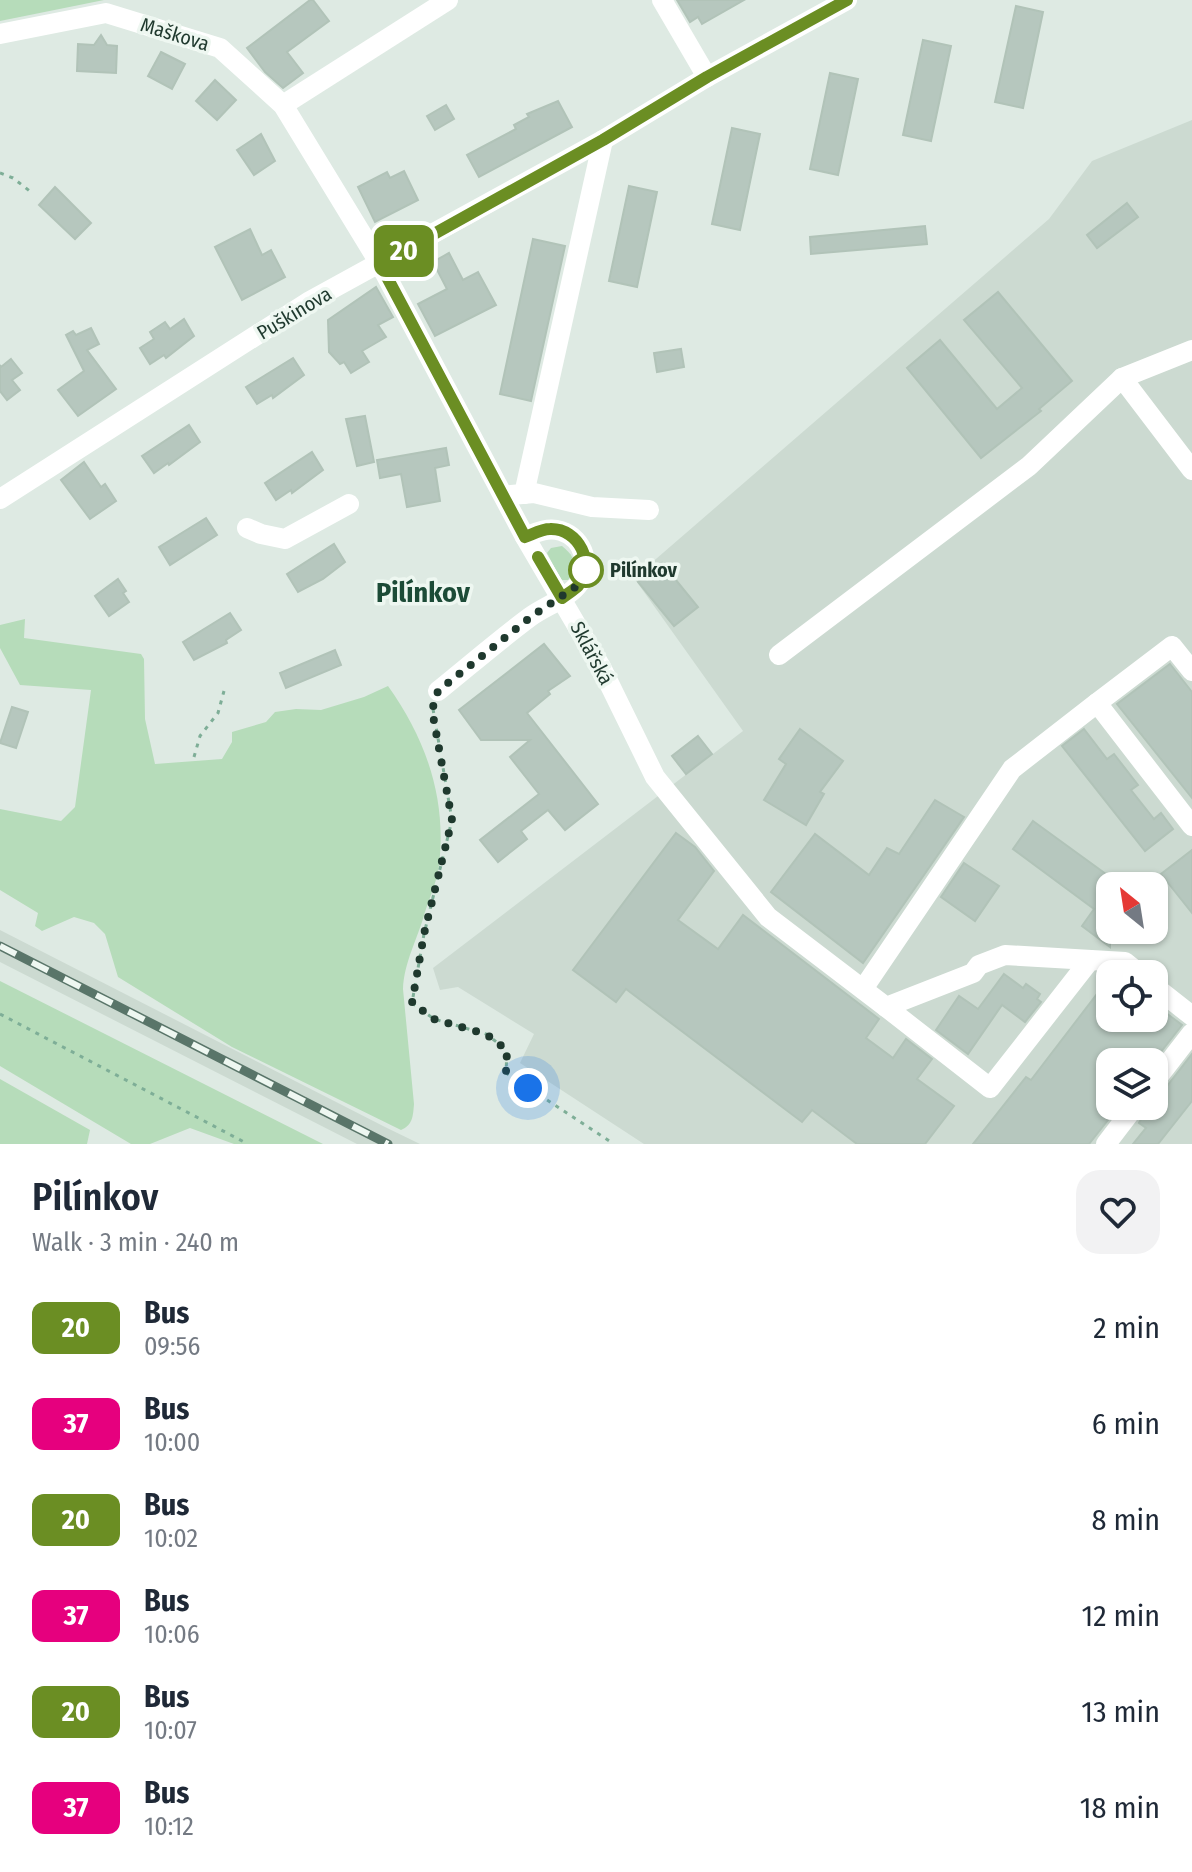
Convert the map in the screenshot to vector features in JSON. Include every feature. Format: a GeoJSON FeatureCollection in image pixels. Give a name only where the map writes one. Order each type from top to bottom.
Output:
{"type":"FeatureCollection","features":[{"type":"Feature","properties":{"kind":"street"},"geometry":{"type":"LineString","coordinates":[[283,105],[448,0]]}},
{"type":"Feature","properties":{"kind":"street"},"geometry":{"type":"LineString","coordinates":[[662,0],[707,77]]}},
{"type":"Feature","properties":{"kind":"street","name":"Puškinova"},"geometry":{"type":"LineString","coordinates":[[0,499],[310,301],[603,140],[707,77],[847,0]]}},
{"type":"Feature","properties":{"kind":"street","name":"Maškova"},"geometry":{"type":"LineString","coordinates":[[0,34],[106,13],[220,48],[283,105],[380,264]]}},
{"type":"Feature","properties":{"kind":"street"},"geometry":{"type":"LineString","coordinates":[[524,494],[603,140]]}},
{"type":"Feature","properties":{"kind":"street","name":"Sklářská"},"geometry":{"type":"LineString","coordinates":[[380,264],[525,537],[601,667],[639,750],[655,777],[768,917],[990,1088],[1090,960]]}},
{"type":"Feature","properties":{"kind":"street"},"geometry":{"type":"LineString","coordinates":[[779,655],[1029,466],[1122,378],[1192,350]]}},
{"type":"Feature","properties":{"kind":"street"},"geometry":{"type":"LineString","coordinates":[[1122,378],[1192,470]]}},
{"type":"Feature","properties":{"kind":"street"},"geometry":{"type":"LineString","coordinates":[[503,495],[534,493],[592,507],[649,510]]}},
{"type":"Feature","properties":{"kind":"street"},"geometry":{"type":"LineString","coordinates":[[247,528],[285,539],[349,504]]}},
{"type":"Feature","properties":{"kind":"street"},"geometry":{"type":"LineString","coordinates":[[438,691],[532,616],[577,586],[586,570],[579,543],[561,531],[550,529],[525,537]]}},
{"type":"Feature","properties":{"kind":"street"},"geometry":{"type":"LineString","coordinates":[[863,989],[1012,769],[1172,646],[1192,671]]}},
{"type":"Feature","properties":{"kind":"street"},"geometry":{"type":"LineString","coordinates":[[1097,703],[1192,826]]}},
{"type":"Feature","properties":{"kind":"street"},"geometry":{"type":"LineString","coordinates":[[886,1007],[973,973],[979,965],[1005,955],[1096,960]]}},
{"type":"Feature","properties":{"kind":"street"},"geometry":{"type":"LineString","coordinates":[[1168,995],[1189,1008]]}},
{"type":"Feature","properties":{"kind":"street"},"geometry":{"type":"LineString","coordinates":[[1168,1064],[1192,1033]]}},
{"type":"Feature","properties":{"kind":"street"},"geometry":{"type":"LineString","coordinates":[[1106,1144],[1124,1120]]}},
{"type":"Feature","properties":{"kind":"path"},"geometry":{"type":"LineString","coordinates":[[0,173],[13,178],[31,192]]}},
{"type":"Feature","properties":{"kind":"path"},"geometry":{"type":"LineString","coordinates":[[194,757],[200,736],[218,713],[224,691]]}},
{"type":"Feature","properties":{"kind":"path"},"geometry":{"type":"LineString","coordinates":[[438,691],[432,710],[452,820],[424,934],[412,1003],[434,1019],[486,1034],[507,1050],[506,1073],[614,1144]]}},
{"type":"Feature","properties":{"kind":"path"},"geometry":{"type":"LineString","coordinates":[[0,1014],[248,1144]]}},
{"type":"Feature","properties":{"kind":"shaded area"},"geometry":{"type":"Polygon","coordinates":[[[1192,120],[1192,1144],[644,1144],[520,1063],[534,1034],[458,987],[440,990],[433,968],[743,731],[634,578],[1049,219],[1092,161],[1192,120]]]}},
{"type":"Feature","properties":{"kind":"shaded area"},"geometry":{"type":"Polygon","coordinates":[[[0,930],[420,1144],[357,1144],[0,962],[0,930]]]}},
{"type":"Feature","properties":{"kind":"green space"},"geometry":{"type":"Polygon","coordinates":[[[0,0],[104,0],[0,21],[0,0]]]}},
{"type":"Feature","properties":{"kind":"green space"},"geometry":{"type":"Polygon","coordinates":[[[562,546],[574,564],[574,573],[568,580],[561,580],[547,553],[551,548],[562,546]]]}},
{"type":"Feature","properties":{"kind":"green space"},"geometry":{"type":"Polygon","coordinates":[[[25,619],[24,638],[141,654],[144,659],[145,719],[155,764],[222,759],[232,742],[232,732],[266,722],[275,712],[321,710],[388,686],[423,749],[431,771],[440,817],[438,871],[404,979],[414,1104],[408,1126],[401,1130],[232,1047],[118,977],[105,934],[94,923],[74,917],[42,931],[35,926],[38,913],[0,890],[0,809],[61,821],[75,807],[91,690],[20,685],[0,648],[0,625],[25,619]]]}},
{"type":"Feature","properties":{"kind":"green space"},"geometry":{"type":"Polygon","coordinates":[[[0,981],[323,1144],[234,1144],[190,1128],[150,1144],[131,1144],[0,1066],[0,981]]]}},
{"type":"Feature","properties":{"kind":"green space"},"geometry":{"type":"Polygon","coordinates":[[[0,1079],[90,1130],[87,1144],[0,1144],[0,1079]]]}},
{"type":"Feature","properties":{"kind":"building"},"geometry":{"type":"Polygon","coordinates":[[[310,0],[329,21],[287,52],[303,73],[283,88],[265,72],[247,48],[310,0]]]}},
{"type":"Feature","properties":{"kind":"building"},"geometry":{"type":"Polygon","coordinates":[[[677,0],[744,0],[702,24],[698,17],[690,22],[677,0]]]}},
{"type":"Feature","properties":{"kind":"building"},"geometry":{"type":"Polygon","coordinates":[[[1016,6],[1043,12],[1023,108],[995,102],[1016,6]]]}},
{"type":"Feature","properties":{"kind":"building"},"geometry":{"type":"Polygon","coordinates":[[[101,35],[107,45],[117,46],[116,73],[77,71],[78,44],[94,45],[101,35]]]}},
{"type":"Feature","properties":{"kind":"building"},"geometry":{"type":"Polygon","coordinates":[[[923,40],[951,46],[931,141],[903,135],[923,40]]]}},
{"type":"Feature","properties":{"kind":"building"},"geometry":{"type":"Polygon","coordinates":[[[161,52],[185,64],[172,89],[148,76],[161,52]]]}},
{"type":"Feature","properties":{"kind":"building"},"geometry":{"type":"Polygon","coordinates":[[[830,73],[858,79],[838,175],[810,169],[830,73]]]}},
{"type":"Feature","properties":{"kind":"building"},"geometry":{"type":"Polygon","coordinates":[[[215,80],[236,100],[217,120],[196,101],[215,80]]]}},
{"type":"Feature","properties":{"kind":"building"},"geometry":{"type":"Polygon","coordinates":[[[558,101],[572,127],[479,177],[467,155],[516,129],[514,125],[529,117],[527,114],[558,101]]]}},
{"type":"Feature","properties":{"kind":"building"},"geometry":{"type":"Polygon","coordinates":[[[446,105],[454,119],[435,130],[427,116],[446,105]]]}},
{"type":"Feature","properties":{"kind":"building"},"geometry":{"type":"Polygon","coordinates":[[[732,128],[760,134],[740,230],[712,224],[732,128]]]}},
{"type":"Feature","properties":{"kind":"building"},"geometry":{"type":"Polygon","coordinates":[[[261,134],[275,161],[254,175],[237,150],[261,134]]]}},
{"type":"Feature","properties":{"kind":"building"},"geometry":{"type":"Polygon","coordinates":[[[404,171],[418,200],[375,222],[358,187],[387,172],[390,178],[404,171]]]}},
{"type":"Feature","properties":{"kind":"building"},"geometry":{"type":"Polygon","coordinates":[[[629,186],[657,192],[637,287],[609,281],[629,186]]]}},
{"type":"Feature","properties":{"kind":"building"},"geometry":{"type":"Polygon","coordinates":[[[55,187],[91,223],[75,239],[39,205],[55,187]]]}},
{"type":"Feature","properties":{"kind":"building"},"geometry":{"type":"Polygon","coordinates":[[[1127,203],[1138,217],[1097,248],[1087,235],[1127,203]]]}},
{"type":"Feature","properties":{"kind":"building"},"geometry":{"type":"Polygon","coordinates":[[[925,226],[927,244],[811,254],[810,237],[925,226]]]}},
{"type":"Feature","properties":{"kind":"building"},"geometry":{"type":"Polygon","coordinates":[[[250,229],[262,255],[271,250],[285,277],[242,300],[215,247],[250,229]]]}},
{"type":"Feature","properties":{"kind":"building"},"geometry":{"type":"Polygon","coordinates":[[[533,239],[565,246],[531,401],[500,394],[533,239]]]}},
{"type":"Feature","properties":{"kind":"building"},"geometry":{"type":"Polygon","coordinates":[[[449,253],[463,280],[478,272],[496,305],[435,336],[418,304],[447,289],[433,262],[449,253]]]}},
{"type":"Feature","properties":{"kind":"building"},"geometry":{"type":"Polygon","coordinates":[[[376,287],[393,317],[378,325],[386,337],[362,351],[369,362],[351,373],[344,362],[340,364],[329,352],[328,320],[376,287]]]}},
{"type":"Feature","properties":{"kind":"building"},"geometry":{"type":"Polygon","coordinates":[[[998,292],[1072,381],[1039,409],[1041,411],[981,458],[907,368],[940,340],[997,409],[1022,388],[964,320],[998,292]]]}},
{"type":"Feature","properties":{"kind":"building"},"geometry":{"type":"Polygon","coordinates":[[[184,319],[194,336],[166,358],[164,355],[150,364],[140,348],[154,339],[150,332],[165,322],[170,329],[184,319]]]}},
{"type":"Feature","properties":{"kind":"building"},"geometry":{"type":"Polygon","coordinates":[[[91,328],[99,344],[87,350],[116,389],[78,416],[58,390],[84,371],[66,335],[73,331],[76,335],[91,328]]]}},
{"type":"Feature","properties":{"kind":"building"},"geometry":{"type":"Polygon","coordinates":[[[681,349],[684,367],[657,372],[654,353],[681,349]]]}},
{"type":"Feature","properties":{"kind":"building"},"geometry":{"type":"Polygon","coordinates":[[[293,358],[304,375],[273,398],[272,395],[257,404],[246,387],[293,358]]]}},
{"type":"Feature","properties":{"kind":"building"},"geometry":{"type":"Polygon","coordinates":[[[11,359],[22,373],[12,380],[20,390],[7,400],[0,391],[0,365],[11,359]]]}},
{"type":"Feature","properties":{"kind":"building"},"geometry":{"type":"Polygon","coordinates":[[[365,416],[374,462],[357,466],[346,419],[365,416]]]}},
{"type":"Feature","properties":{"kind":"building"},"geometry":{"type":"Polygon","coordinates":[[[189,425],[200,442],[154,473],[142,456],[189,425]]]}},
{"type":"Feature","properties":{"kind":"building"},"geometry":{"type":"Polygon","coordinates":[[[446,448],[449,465],[435,468],[440,501],[407,507],[401,474],[380,478],[377,460],[446,448]]]}},
{"type":"Feature","properties":{"kind":"building"},"geometry":{"type":"Polygon","coordinates":[[[312,452],[323,470],[292,493],[291,490],[276,500],[265,483],[312,452]]]}},
{"type":"Feature","properties":{"kind":"building"},"geometry":{"type":"Polygon","coordinates":[[[84,462],[101,487],[105,484],[116,501],[90,519],[61,480],[84,462]]]}},
{"type":"Feature","properties":{"kind":"building"},"geometry":{"type":"Polygon","coordinates":[[[206,518],[217,535],[170,565],[159,547],[206,518]]]}},
{"type":"Feature","properties":{"kind":"building"},"geometry":{"type":"Polygon","coordinates":[[[334,544],[345,562],[323,579],[298,592],[287,574],[334,544]]]}},
{"type":"Feature","properties":{"kind":"building"},"geometry":{"type":"Polygon","coordinates":[[[662,563],[698,607],[674,626],[638,582],[662,563]]]}},
{"type":"Feature","properties":{"kind":"building"},"geometry":{"type":"Polygon","coordinates":[[[118,579],[129,602],[109,616],[95,596],[118,579]]]}},
{"type":"Feature","properties":{"kind":"building"},"geometry":{"type":"Polygon","coordinates":[[[230,613],[241,630],[226,640],[227,643],[194,660],[183,642],[230,613]]]}},
{"type":"Feature","properties":{"kind":"building"},"geometry":{"type":"Polygon","coordinates":[[[544,644],[570,676],[548,691],[550,694],[527,713],[598,804],[565,830],[548,810],[521,831],[527,839],[498,862],[480,840],[539,794],[510,757],[530,740],[481,740],[459,710],[544,644]]]}},
{"type":"Feature","properties":{"kind":"building"},"geometry":{"type":"Polygon","coordinates":[[[335,650],[341,665],[286,688],[280,673],[335,650]]]}},
{"type":"Feature","properties":{"kind":"building"},"geometry":{"type":"Polygon","coordinates":[[[1170,664],[1192,692],[1192,798],[1117,704],[1170,664]]]}},
{"type":"Feature","properties":{"kind":"building"},"geometry":{"type":"Polygon","coordinates":[[[12,707],[28,712],[16,748],[0,743],[12,707]]]}},
{"type":"Feature","properties":{"kind":"building"},"geometry":{"type":"Polygon","coordinates":[[[800,729],[843,761],[820,792],[824,794],[806,825],[764,800],[786,764],[779,759],[800,729]]]}},
{"type":"Feature","properties":{"kind":"building"},"geometry":{"type":"Polygon","coordinates":[[[1084,729],[1107,759],[1114,754],[1138,785],[1131,790],[1154,819],[1161,813],[1173,829],[1145,851],[1062,746],[1084,729]]]}},
{"type":"Feature","properties":{"kind":"building"},"geometry":{"type":"Polygon","coordinates":[[[698,736],[712,754],[686,774],[672,756],[698,736]]]}},
{"type":"Feature","properties":{"kind":"building"},"geometry":{"type":"Polygon","coordinates":[[[935,800],[964,817],[863,963],[771,892],[815,834],[869,875],[887,848],[899,854],[935,800]]]}},
{"type":"Feature","properties":{"kind":"building"},"geometry":{"type":"Polygon","coordinates":[[[1033,821],[1103,872],[1096,872],[1096,936],[1082,926],[1094,909],[1013,849],[1033,821]]]}},
{"type":"Feature","properties":{"kind":"building"},"geometry":{"type":"Polygon","coordinates":[[[676,833],[695,847],[714,871],[678,920],[718,949],[743,915],[879,1019],[866,1038],[893,1058],[906,1039],[932,1059],[917,1079],[954,1106],[925,1144],[857,1144],[812,1110],[802,1122],[626,989],[616,1002],[573,970],[676,833]]]}},
{"type":"Feature","properties":{"kind":"building"},"geometry":{"type":"Polygon","coordinates":[[[1192,850],[1192,913],[1168,883],[1168,872],[1164,872],[1192,850]]]}},
{"type":"Feature","properties":{"kind":"building"},"geometry":{"type":"Polygon","coordinates":[[[964,863],[999,886],[975,921],[941,897],[964,863]]]}},
{"type":"Feature","properties":{"kind":"building"},"geometry":{"type":"Polygon","coordinates":[[[1004,974],[1023,988],[1026,984],[1040,994],[1037,999],[1041,1002],[1025,1022],[1002,1005],[968,1054],[936,1030],[959,996],[978,1009],[1004,974]]]}},
{"type":"Feature","properties":{"kind":"building"},"geometry":{"type":"Polygon","coordinates":[[[1096,995],[1096,1032],[1168,1032],[1168,1014],[1182,1025],[1164,1048],[1096,1048],[1096,1120],[1108,1120],[1089,1144],[973,1144],[1026,1077],[1031,1080],[1096,995]]]}},
{"type":"Feature","properties":{"kind":"building"},"geometry":{"type":"Polygon","coordinates":[[[1192,1054],[1192,1101],[1158,1144],[1133,1144],[1146,1128],[1139,1123],[1141,1120],[1168,1120],[1168,1085],[1192,1054]]]}},
{"type":"Feature","properties":{"kind":"railway"},"geometry":{"type":"LineString","coordinates":[[0,946],[388,1144]]}},
{"type":"Feature","properties":{"kind":"bus line","name":"20"},"geometry":{"type":"LineString","coordinates":[[538,557],[562,598],[577,586],[586,570],[584,553],[571,536],[550,529],[525,537],[380,264],[847,0]]}},
{"type":"Feature","properties":{"kind":"place","name":"Pilínkov"},"geometry":{"type":"Point","coordinates":[586,570]}},
{"type":"Feature","properties":{"kind":"district","name":"Pilínkov"},"geometry":{"type":"Point","coordinates":[423,592]}},
{"type":"Feature","properties":{"kind":"route"},"geometry":{"type":"LineString","coordinates":[[528,1088],[506,1073],[507,1050],[486,1034],[434,1019],[412,1003],[424,934],[452,820],[432,710],[438,691],[532,616],[577,586],[586,570]]}}]}
